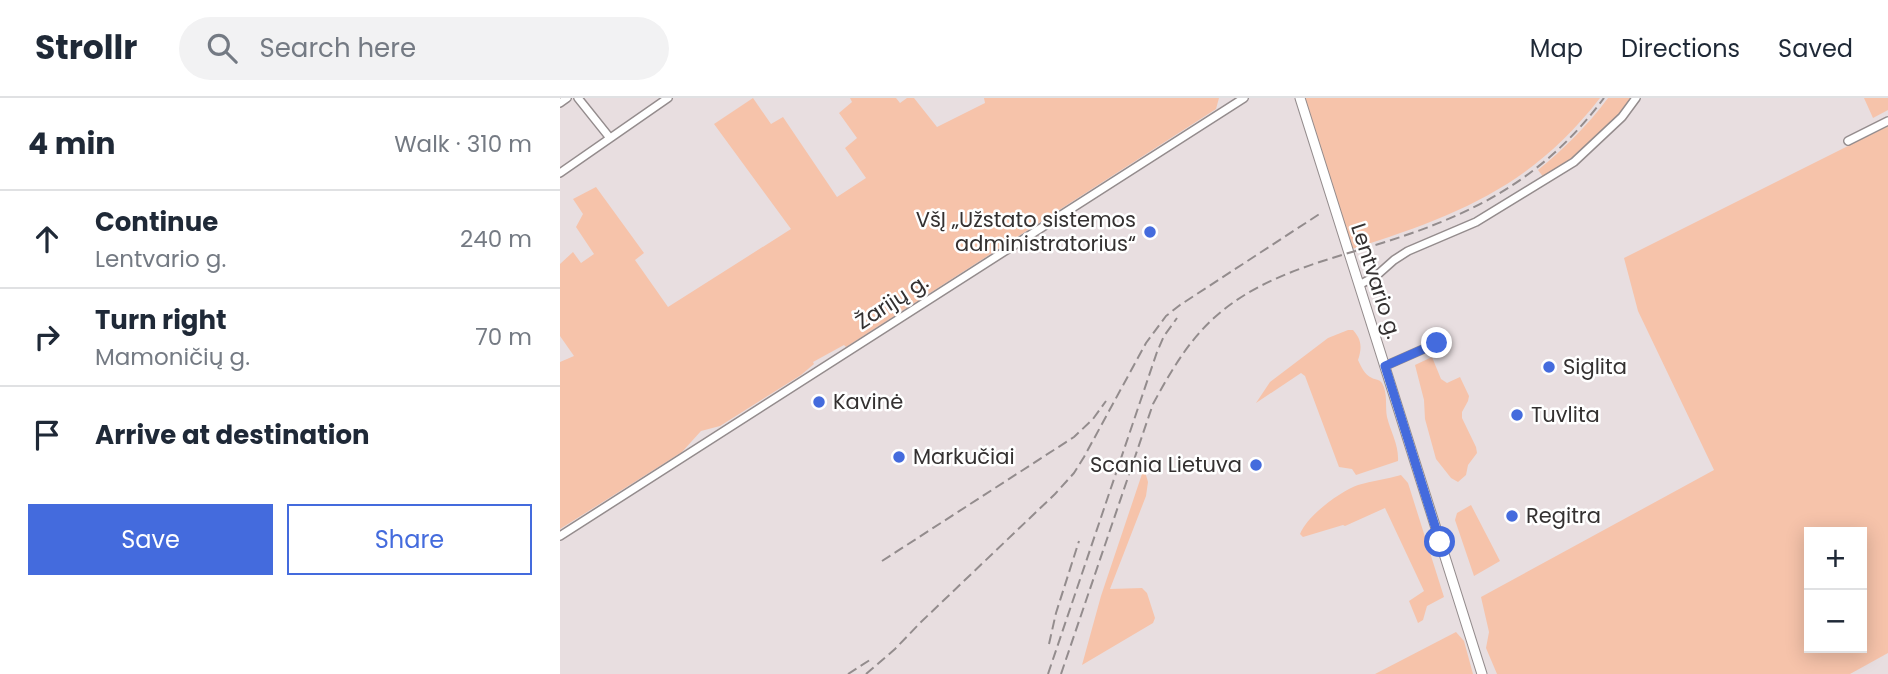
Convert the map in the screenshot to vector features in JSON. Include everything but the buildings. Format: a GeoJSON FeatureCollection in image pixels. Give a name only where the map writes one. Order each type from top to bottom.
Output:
{"type":"FeatureCollection","features":[{"type":"Feature","properties":{"kind":"main road","name":"Lentvario g."},"geometry":{"type":"LineString","coordinates":[[1300,98],[1482,674]]}},
{"type":"Feature","properties":{"kind":"street"},"geometry":{"type":"LineString","coordinates":[[560,103],[567,98]]}},
{"type":"Feature","properties":{"kind":"street"},"geometry":{"type":"LineString","coordinates":[[578,98],[610,138]]}},
{"type":"Feature","properties":{"kind":"street"},"geometry":{"type":"LineString","coordinates":[[560,173],[668,98]]}},
{"type":"Feature","properties":{"kind":"street","name":"Žarijų g."},"geometry":{"type":"LineString","coordinates":[[560,536],[1244,98]]}},
{"type":"Feature","properties":{"kind":"street"},"geometry":{"type":"LineString","coordinates":[[1359,285],[1376,276],[1408,251],[1476,222],[1574,162],[1622,117],[1636,98]]}},
{"type":"Feature","properties":{"kind":"street"},"geometry":{"type":"LineString","coordinates":[[1848,141],[1888,121]]}},
{"type":"Feature","properties":{"kind":"street"},"geometry":{"type":"LineString","coordinates":[[1385,366],[1437,343]]}},
{"type":"Feature","properties":{"kind":"shaded area"},"geometry":{"type":"Polygon","coordinates":[[[753,98],[771,124],[783,117],[837,197],[866,178],[845,148],[857,138],[839,113],[852,102],[850,98],[896,98],[900,103],[907,98],[914,98],[937,127],[985,103],[984,98],[1219,98],[1216,109],[846,347],[844,345],[813,362],[801,375],[720,426],[701,431],[682,452],[560,529],[560,362],[574,356],[560,336],[560,264],[573,252],[581,263],[594,254],[576,227],[583,214],[573,199],[596,187],[644,253],[635,260],[668,307],[791,229],[714,124],[753,98]]]}},
{"type":"Feature","properties":{"kind":"shaded area"},"geometry":{"type":"Polygon","coordinates":[[[1304,98],[1600,98],[1574,129],[1519,176],[1458,210],[1352,249],[1304,98]]]}},
{"type":"Feature","properties":{"kind":"shaded area"},"geometry":{"type":"Polygon","coordinates":[[[1608,98],[1631,98],[1591,142],[1544,178],[1538,170],[1575,136],[1608,98]]]}},
{"type":"Feature","properties":{"kind":"shaded area"},"geometry":{"type":"Polygon","coordinates":[[[1864,98],[1888,98],[1888,110],[1873,118],[1864,98]]]}},
{"type":"Feature","properties":{"kind":"shaded area"},"geometry":{"type":"Polygon","coordinates":[[[1888,126],[1888,653],[1850,674],[1497,674],[1486,648],[1489,632],[1481,597],[1714,470],[1638,311],[1624,258],[1888,126]]]}},
{"type":"Feature","properties":{"kind":"shaded area"},"geometry":{"type":"Polygon","coordinates":[[[1353,330],[1360,341],[1358,360],[1364,370],[1384,387],[1387,417],[1398,455],[1398,461],[1356,475],[1352,469],[1339,467],[1305,376],[1301,373],[1256,403],[1270,382],[1328,338],[1353,330]]]}},
{"type":"Feature","properties":{"kind":"shaded area"},"geometry":{"type":"Polygon","coordinates":[[[1432,357],[1441,379],[1447,383],[1460,377],[1469,396],[1462,418],[1477,453],[1468,465],[1466,475],[1458,482],[1451,478],[1436,459],[1425,419],[1424,400],[1415,365],[1432,357]]]}},
{"type":"Feature","properties":{"kind":"shaded area"},"geometry":{"type":"Polygon","coordinates":[[[1144,468],[1148,482],[1146,496],[1110,589],[1142,588],[1147,593],[1155,618],[1153,623],[1082,665],[1101,596],[1144,468]]]}},
{"type":"Feature","properties":{"kind":"shaded area"},"geometry":{"type":"Polygon","coordinates":[[[1401,475],[1408,483],[1444,597],[1427,606],[1423,620],[1418,623],[1409,601],[1424,591],[1385,508],[1345,526],[1303,537],[1300,534],[1316,512],[1342,493],[1358,485],[1401,475]]]}},
{"type":"Feature","properties":{"kind":"shaded area"},"geometry":{"type":"Polygon","coordinates":[[[1471,505],[1500,561],[1474,576],[1455,520],[1457,513],[1471,505]]]}},
{"type":"Feature","properties":{"kind":"shaded area"},"geometry":{"type":"Polygon","coordinates":[[[1456,632],[1464,641],[1473,674],[1375,674],[1456,632]]]}},
{"type":"Feature","properties":{"kind":"railway"},"geometry":{"type":"LineString","coordinates":[[1061,674],[1153,404],[1175,366],[1201,331],[1222,311],[1274,279],[1407,235],[1472,208],[1501,192],[1529,174],[1555,152],[1604,98]]}},
{"type":"Feature","properties":{"kind":"railway"},"geometry":{"type":"LineString","coordinates":[[866,674],[895,649],[1074,473],[1146,343],[1166,316],[1321,213]]}},
{"type":"Feature","properties":{"kind":"railway"},"geometry":{"type":"LineString","coordinates":[[1048,674],[1157,352],[1177,318]]}},
{"type":"Feature","properties":{"kind":"railway"},"geometry":{"type":"LineString","coordinates":[[882,561],[1074,437],[1093,419],[1106,401]]}},
{"type":"Feature","properties":{"kind":"railway"},"geometry":{"type":"LineString","coordinates":[[1049,644],[1079,541]]}},
{"type":"Feature","properties":{"kind":"railway"},"geometry":{"type":"LineString","coordinates":[[848,674],[873,658]]}},
{"type":"Feature","properties":{"kind":"place","name":"VšĮ „Užstato sistemos administratorius“"},"geometry":{"type":"Point","coordinates":[1150,232]}},
{"type":"Feature","properties":{"kind":"place","name":"Siglita"},"geometry":{"type":"Point","coordinates":[1549,367]}},
{"type":"Feature","properties":{"kind":"place","name":"Kavinė"},"geometry":{"type":"Point","coordinates":[819,402]}},
{"type":"Feature","properties":{"kind":"place","name":"Tuvlita"},"geometry":{"type":"Point","coordinates":[1517,415]}},
{"type":"Feature","properties":{"kind":"place","name":"Markučiai"},"geometry":{"type":"Point","coordinates":[899,457]}},
{"type":"Feature","properties":{"kind":"place","name":"Scania Lietuva"},"geometry":{"type":"Point","coordinates":[1256,465]}},
{"type":"Feature","properties":{"kind":"place","name":"Regitra"},"geometry":{"type":"Point","coordinates":[1512,516]}},
{"type":"Feature","properties":{"kind":"route"},"geometry":{"type":"LineString","coordinates":[[1437,343],[1385,366],[1440,542]]}}]}
